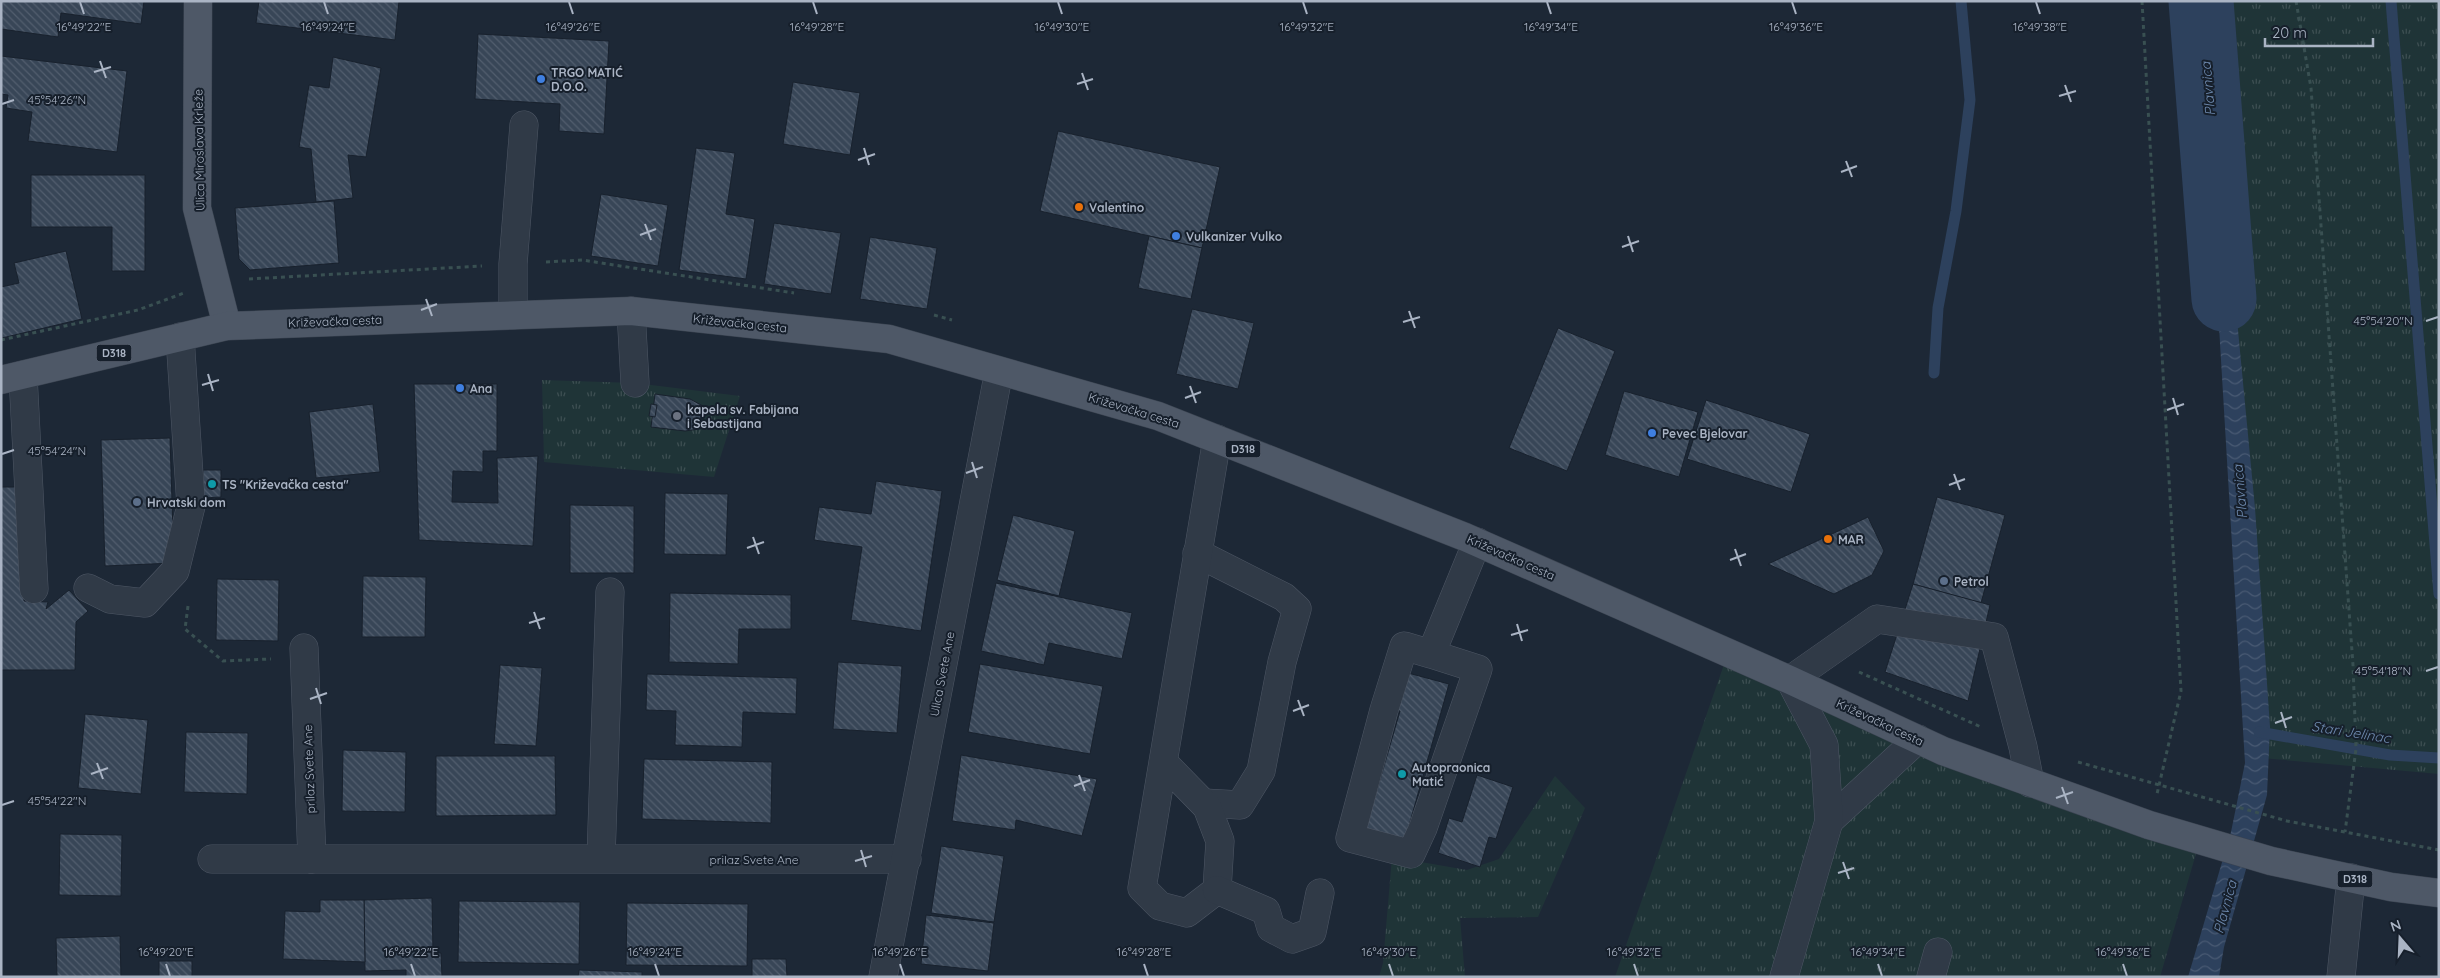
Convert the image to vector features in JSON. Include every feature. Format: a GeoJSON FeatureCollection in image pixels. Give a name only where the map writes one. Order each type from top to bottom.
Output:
{"type":"FeatureCollection","features":[{"type":"Feature","properties":{"kind":"main road","name":"Ulica Miroslava Krleže"},"geometry":{"type":"LineString","coordinates":[[198,1],[197,208],[227,326]]}},
{"type":"Feature","properties":{"kind":"main road","name":"Križevačka cesta"},"geometry":{"type":"LineString","coordinates":[[12,378],[227,326],[631,312],[888,339],[1158,416],[1217,439],[1477,542],[1790,680],[1943,752],[2149,825],[2271,861],[2351,878]]}},
{"type":"Feature","properties":{"kind":"main road","name":"D318"},"geometry":{"type":"LineString","coordinates":[[2351,878],[2392,887],[2439,893]]}},
{"type":"Feature","properties":{"kind":"street"},"geometry":{"type":"LineString","coordinates":[[513,315],[513,264],[524,125]]}},
{"type":"Feature","properties":{"kind":"street"},"geometry":{"type":"LineString","coordinates":[[631,312],[635,383]]}},
{"type":"Feature","properties":{"kind":"street"},"geometry":{"type":"LineString","coordinates":[[88,588],[110,599],[145,603],[175,571],[191,506],[180,337]]}},
{"type":"Feature","properties":{"kind":"street","name":"Ulica Svete Ane"},"geometry":{"type":"LineString","coordinates":[[883,977],[999,371]]}},
{"type":"Feature","properties":{"kind":"street"},"geometry":{"type":"LineString","coordinates":[[12,378],[34,589]]}},
{"type":"Feature","properties":{"kind":"street"},"geometry":{"type":"LineString","coordinates":[[1163,762],[1204,803],[1220,841],[1217,890],[1187,913],[1160,906],[1142,888],[1163,762],[1217,439]]}},
{"type":"Feature","properties":{"kind":"street"},"geometry":{"type":"LineString","coordinates":[[1431,654],[1477,542]]}},
{"type":"Feature","properties":{"kind":"street"},"geometry":{"type":"LineString","coordinates":[[1198,553],[1284,597],[1297,609],[1282,662],[1261,771],[1240,805],[1204,803]]}},
{"type":"Feature","properties":{"kind":"street"},"geometry":{"type":"LineString","coordinates":[[601,858],[610,592]]}},
{"type":"Feature","properties":{"kind":"street"},"geometry":{"type":"LineString","coordinates":[[1784,977],[1829,821],[1824,745],[1790,680],[1876,619],[1994,637],[2023,746],[2030,782]]}},
{"type":"Feature","properties":{"kind":"street"},"geometry":{"type":"LineString","coordinates":[[1404,646],[1431,654],[1478,669],[1411,854],[1350,838],[1384,710],[1404,646]]}},
{"type":"Feature","properties":{"kind":"street","name":"prilaz Svete Ane"},"geometry":{"type":"LineString","coordinates":[[304,653],[312,859]]}},
{"type":"Feature","properties":{"kind":"street"},"geometry":{"type":"LineString","coordinates":[[1829,821],[1918,739]]}},
{"type":"Feature","properties":{"kind":"street","name":"prilaz Svete Ane"},"geometry":{"type":"LineString","coordinates":[[212,859],[907,859]]}},
{"type":"Feature","properties":{"kind":"street"},"geometry":{"type":"LineString","coordinates":[[2341,977],[2351,878]]}},
{"type":"Feature","properties":{"kind":"street"},"geometry":{"type":"LineString","coordinates":[[1217,890],[1266,911],[1271,928],[1292,939],[1312,932],[1320,893]]}},
{"type":"Feature","properties":{"kind":"path"},"geometry":{"type":"LineString","coordinates":[[2142,1],[2181,691],[2149,825]]}},
{"type":"Feature","properties":{"kind":"path"},"geometry":{"type":"LineString","coordinates":[[2296,1],[2311,88],[2353,665],[2356,748],[2345,832]]}},
{"type":"Feature","properties":{"kind":"path"},"geometry":{"type":"LineString","coordinates":[[1,340],[138,310],[217,281],[582,260],[803,295]]}},
{"type":"Feature","properties":{"kind":"path"},"geometry":{"type":"LineString","coordinates":[[928,315],[957,322]]}},
{"type":"Feature","properties":{"kind":"path"},"geometry":{"type":"LineString","coordinates":[[188,599],[185,629],[222,661],[304,653]]}},
{"type":"Feature","properties":{"kind":"path"},"geometry":{"type":"LineString","coordinates":[[1823,656],[2023,746],[2287,821],[2439,850]]}},
{"type":"Feature","properties":{"kind":"green space"},"geometry":{"type":"Polygon","coordinates":[[[2201,1],[2439,1],[2439,774],[2262,758],[2201,1]]]}},
{"type":"Feature","properties":{"kind":"green space"},"geometry":{"type":"Polygon","coordinates":[[[542,380],[635,383],[740,396],[714,477],[544,462],[542,380]]]}},
{"type":"Feature","properties":{"kind":"green space"},"geometry":{"type":"Polygon","coordinates":[[[1728,653],[2200,840],[2160,977],[1615,977],[1728,653]]]}},
{"type":"Feature","properties":{"kind":"green space"},"geometry":{"type":"Polygon","coordinates":[[[1555,776],[1585,808],[1538,917],[1460,918],[1465,977],[1379,977],[1383,963],[1392,857],[1467,870],[1499,859],[1555,776]]]}},
{"type":"Feature","properties":{"kind":"water"},"geometry":{"type":"Polygon","coordinates":[[[2217,209],[2229,236],[2255,508],[2270,727],[2267,795],[2224,947],[2219,977],[2188,977],[2231,832],[2245,763],[2215,259],[2217,209]]]}},
{"type":"Feature","properties":{"kind":"building"},"geometry":{"type":"Polygon","coordinates":[[[1,1],[144,1],[141,24],[61,13],[58,37],[1,29],[1,1]]]}},
{"type":"Feature","properties":{"kind":"building"},"geometry":{"type":"Polygon","coordinates":[[[259,1],[399,1],[395,40],[256,23],[259,1]]]}},
{"type":"Feature","properties":{"kind":"building"},"geometry":{"type":"Polygon","coordinates":[[[478,34],[609,41],[604,134],[559,131],[560,104],[475,99],[478,34]]]}},
{"type":"Feature","properties":{"kind":"building"},"geometry":{"type":"Polygon","coordinates":[[[1,56],[127,71],[117,152],[28,141],[32,112],[6,108],[8,95],[1,94],[1,56]]]}},
{"type":"Feature","properties":{"kind":"building"},"geometry":{"type":"Polygon","coordinates":[[[333,57],[381,68],[366,157],[348,155],[353,198],[316,202],[311,149],[299,147],[309,85],[329,88],[333,57]]]}},
{"type":"Feature","properties":{"kind":"building"},"geometry":{"type":"Polygon","coordinates":[[[793,82],[860,93],[850,155],[783,144],[793,82]]]}},
{"type":"Feature","properties":{"kind":"building"},"geometry":{"type":"Polygon","coordinates":[[[1058,131],[1220,167],[1202,248],[1040,211],[1058,131]]]}},
{"type":"Feature","properties":{"kind":"building"},"geometry":{"type":"Polygon","coordinates":[[[696,148],[735,153],[726,214],[755,219],[746,279],[679,270],[696,148]]]}},
{"type":"Feature","properties":{"kind":"building"},"geometry":{"type":"Polygon","coordinates":[[[31,175],[145,175],[145,271],[112,271],[112,227],[31,227],[31,175]]]}},
{"type":"Feature","properties":{"kind":"building"},"geometry":{"type":"Polygon","coordinates":[[[601,194],[668,205],[658,266],[591,256],[601,194]]]}},
{"type":"Feature","properties":{"kind":"building"},"geometry":{"type":"Polygon","coordinates":[[[334,201],[339,263],[250,270],[239,259],[235,208],[334,201]]]}},
{"type":"Feature","properties":{"kind":"building"},"geometry":{"type":"Polygon","coordinates":[[[774,223],[841,233],[831,294],[764,284],[774,223]]]}},
{"type":"Feature","properties":{"kind":"building"},"geometry":{"type":"Polygon","coordinates":[[[1149,236],[1202,248],[1191,299],[1138,288],[1149,236]]]}},
{"type":"Feature","properties":{"kind":"building"},"geometry":{"type":"Polygon","coordinates":[[[870,237],[937,248],[927,309],[860,299],[870,237]]]}},
{"type":"Feature","properties":{"kind":"building"},"geometry":{"type":"Polygon","coordinates":[[[66,251],[82,319],[2,338],[1,287],[19,283],[14,263],[66,251]]]}},
{"type":"Feature","properties":{"kind":"building"},"geometry":{"type":"Polygon","coordinates":[[[1192,309],[1254,323],[1238,389],[1176,374],[1192,309]]]}},
{"type":"Feature","properties":{"kind":"building"},"geometry":{"type":"Polygon","coordinates":[[[1558,328],[1615,351],[1567,471],[1509,448],[1558,328]]]}},
{"type":"Feature","properties":{"kind":"building"},"geometry":{"type":"Polygon","coordinates":[[[414,384],[497,384],[497,451],[483,451],[483,472],[453,471],[452,502],[498,503],[497,458],[538,456],[533,546],[419,540],[414,384]]]}},
{"type":"Feature","properties":{"kind":"building"},"geometry":{"type":"Polygon","coordinates":[[[1624,391],[1698,412],[1679,477],[1605,455],[1624,391]]]}},
{"type":"Feature","properties":{"kind":"building","name":"kapela sv. Fabijana i Sebastijana"},"geometry":{"type":"Polygon","coordinates":[[[655,394],[690,399],[703,406],[699,429],[685,431],[651,427],[655,394]]]}},
{"type":"Feature","properties":{"kind":"building"},"geometry":{"type":"Polygon","coordinates":[[[1706,400],[1810,434],[1791,492],[1687,459],[1706,400]]]}},
{"type":"Feature","properties":{"kind":"building"},"geometry":{"type":"Polygon","coordinates":[[[373,404],[380,472],[316,478],[309,412],[373,404]]]}},
{"type":"Feature","properties":{"kind":"building"},"geometry":{"type":"Polygon","coordinates":[[[651,404],[657,405],[655,417],[649,416],[651,404]]]}},
{"type":"Feature","properties":{"kind":"building","name":"Hrvatski dom"},"geometry":{"type":"Polygon","coordinates":[[[170,438],[174,563],[105,566],[101,440],[170,438]]]}},
{"type":"Feature","properties":{"kind":"building","name":"TS \"Križevačka cesta\""},"geometry":{"type":"Polygon","coordinates":[[[203,470],[221,470],[221,497],[203,498],[203,470]]]}},
{"type":"Feature","properties":{"kind":"building"},"geometry":{"type":"Polygon","coordinates":[[[876,481],[942,491],[921,631],[851,620],[862,547],[814,540],[819,507],[871,514],[876,481]]]}},
{"type":"Feature","properties":{"kind":"building"},"geometry":{"type":"Polygon","coordinates":[[[1,487],[25,487],[24,601],[48,602],[46,609],[69,590],[88,611],[76,622],[75,670],[1,670],[1,487]]]}},
{"type":"Feature","properties":{"kind":"building"},"geometry":{"type":"Polygon","coordinates":[[[665,493],[728,494],[726,555],[664,554],[665,493]]]}},
{"type":"Feature","properties":{"kind":"building"},"geometry":{"type":"Polygon","coordinates":[[[1937,497],[2005,515],[1981,603],[1913,584],[1937,497]]]}},
{"type":"Feature","properties":{"kind":"building"},"geometry":{"type":"Polygon","coordinates":[[[570,505],[634,506],[634,573],[570,573],[570,505]]]}},
{"type":"Feature","properties":{"kind":"building"},"geometry":{"type":"Polygon","coordinates":[[[1013,515],[1075,531],[1059,596],[997,580],[1013,515]]]}},
{"type":"Feature","properties":{"kind":"building"},"geometry":{"type":"Polygon","coordinates":[[[1868,517],[1884,551],[1872,575],[1834,594],[1768,564],[1868,517]]]}},
{"type":"Feature","properties":{"kind":"building"},"geometry":{"type":"Polygon","coordinates":[[[363,576],[426,577],[425,637],[362,637],[363,576]]]}},
{"type":"Feature","properties":{"kind":"building"},"geometry":{"type":"Polygon","coordinates":[[[217,579],[279,580],[278,641],[216,640],[217,579]]]}},
{"type":"Feature","properties":{"kind":"building"},"geometry":{"type":"Polygon","coordinates":[[[996,583],[1132,613],[1122,659],[1049,643],[1044,665],[981,651],[996,583]]]}},
{"type":"Feature","properties":{"kind":"building"},"geometry":{"type":"Polygon","coordinates":[[[1913,584],[1990,605],[1968,701],[1885,672],[1913,584]]]}},
{"type":"Feature","properties":{"kind":"building"},"geometry":{"type":"Polygon","coordinates":[[[670,593],[791,595],[791,629],[739,629],[738,664],[669,662],[670,593]]]}},
{"type":"Feature","properties":{"kind":"building"},"geometry":{"type":"Polygon","coordinates":[[[838,662],[902,666],[897,733],[833,729],[838,662]]]}},
{"type":"Feature","properties":{"kind":"building"},"geometry":{"type":"Polygon","coordinates":[[[980,664],[1103,686],[1090,754],[968,732],[980,664]]]}},
{"type":"Feature","properties":{"kind":"building"},"geometry":{"type":"Polygon","coordinates":[[[500,665],[542,668],[536,746],[494,744],[500,665]]]}},
{"type":"Feature","properties":{"kind":"building","name":"Autopraonica Matić"},"geometry":{"type":"Polygon","coordinates":[[[1397,670],[1449,684],[1403,847],[1363,838],[1400,711],[1388,710],[1397,670]]]}},
{"type":"Feature","properties":{"kind":"building"},"geometry":{"type":"Polygon","coordinates":[[[647,674],[797,678],[796,714],[743,712],[742,747],[675,745],[676,711],[646,710],[647,674]]]}},
{"type":"Feature","properties":{"kind":"building"},"geometry":{"type":"Polygon","coordinates":[[[85,714],[148,720],[141,794],[78,788],[85,714]]]}},
{"type":"Feature","properties":{"kind":"building"},"geometry":{"type":"Polygon","coordinates":[[[186,732],[248,733],[247,794],[184,792],[186,732]]]}},
{"type":"Feature","properties":{"kind":"building"},"geometry":{"type":"Polygon","coordinates":[[[343,750],[406,752],[405,812],[342,811],[343,750]]]}},
{"type":"Feature","properties":{"kind":"building"},"geometry":{"type":"Polygon","coordinates":[[[961,755],[1097,779],[1082,836],[1016,820],[1015,830],[952,821],[961,755]]]}},
{"type":"Feature","properties":{"kind":"building"},"geometry":{"type":"Polygon","coordinates":[[[436,756],[555,756],[556,815],[436,816],[436,756]]]}},
{"type":"Feature","properties":{"kind":"building"},"geometry":{"type":"Polygon","coordinates":[[[644,759],[772,762],[771,823],[642,819],[644,759]]]}},
{"type":"Feature","properties":{"kind":"building"},"geometry":{"type":"Polygon","coordinates":[[[1477,775],[1513,787],[1496,839],[1489,837],[1480,867],[1438,853],[1449,818],[1462,822],[1477,775]]]}},
{"type":"Feature","properties":{"kind":"building"},"geometry":{"type":"Polygon","coordinates":[[[60,834],[122,835],[121,896],[59,895],[60,834]]]}},
{"type":"Feature","properties":{"kind":"building"},"geometry":{"type":"Polygon","coordinates":[[[941,846],[1004,856],[994,922],[931,913],[941,846]]]}},
{"type":"Feature","properties":{"kind":"building"},"geometry":{"type":"Polygon","coordinates":[[[432,898],[433,953],[441,953],[442,977],[406,977],[406,970],[365,971],[364,900],[432,898]]]}},
{"type":"Feature","properties":{"kind":"building"},"geometry":{"type":"Polygon","coordinates":[[[320,900],[364,900],[365,962],[283,959],[285,911],[320,912],[320,900]]]}},
{"type":"Feature","properties":{"kind":"building"},"geometry":{"type":"Polygon","coordinates":[[[459,901],[580,902],[579,964],[458,962],[459,901]]]}},
{"type":"Feature","properties":{"kind":"building"},"geometry":{"type":"Polygon","coordinates":[[[627,903],[748,904],[747,966],[626,965],[627,903]]]}},
{"type":"Feature","properties":{"kind":"building"},"geometry":{"type":"Polygon","coordinates":[[[926,915],[994,923],[988,971],[921,964],[926,915]]]}},
{"type":"Feature","properties":{"kind":"building"},"geometry":{"type":"Polygon","coordinates":[[[120,936],[121,977],[57,977],[56,938],[120,936]]]}},
{"type":"Feature","properties":{"kind":"building"},"geometry":{"type":"Polygon","coordinates":[[[752,959],[786,959],[787,977],[752,977],[752,959]]]}},
{"type":"Feature","properties":{"kind":"building"},"geometry":{"type":"Polygon","coordinates":[[[159,961],[192,961],[192,977],[159,977],[159,961]]]}},
{"type":"Feature","properties":{"kind":"building"},"geometry":{"type":"Polygon","coordinates":[[[579,970],[642,972],[642,977],[578,977],[579,970]]]}},
{"type":"Feature","properties":{"kind":"waterway"},"geometry":{"type":"LineString","coordinates":[[1934,373],[1938,308],[1956,211],[1970,100],[1961,1]]}},
{"type":"Feature","properties":{"kind":"waterway","name":"Plavnica"},"geometry":{"type":"LineString","coordinates":[[2201,1],[2224,299]]}},
{"type":"Feature","properties":{"kind":"waterway"},"geometry":{"type":"LineString","coordinates":[[2391,1],[2439,594]]}},
{"type":"Feature","properties":{"kind":"waterway","name":"Stari Jelinac"},"geometry":{"type":"LineString","coordinates":[[2259,732],[2390,755],[2439,758]]}},
{"type":"Feature","properties":{"kind":"place","name":"TRGO MATIĆ D.O.O."},"geometry":{"type":"Point","coordinates":[541,79]}},
{"type":"Feature","properties":{"kind":"place","name":"Valentino"},"geometry":{"type":"Point","coordinates":[1079,207]}},
{"type":"Feature","properties":{"kind":"place","name":"Vulkanizer Vulko"},"geometry":{"type":"Point","coordinates":[1176,236]}},
{"type":"Feature","properties":{"kind":"place","name":"Ana"},"geometry":{"type":"Point","coordinates":[460,388]}},
{"type":"Feature","properties":{"kind":"place","name":"kapela sv. Fabijana i Sebastijana"},"geometry":{"type":"Point","coordinates":[677,416]}},
{"type":"Feature","properties":{"kind":"place","name":"Pevec Bjelovar"},"geometry":{"type":"Point","coordinates":[1652,433]}},
{"type":"Feature","properties":{"kind":"place","name":"TS \"Križevačka cesta\""},"geometry":{"type":"Point","coordinates":[212,484]}},
{"type":"Feature","properties":{"kind":"place","name":"Hrvatski dom"},"geometry":{"type":"Point","coordinates":[137,502]}},
{"type":"Feature","properties":{"kind":"place","name":"MAR"},"geometry":{"type":"Point","coordinates":[1828,539]}},
{"type":"Feature","properties":{"kind":"place","name":"Petrol"},"geometry":{"type":"Point","coordinates":[1944,581]}},
{"type":"Feature","properties":{"kind":"place","name":"Autopraonica Matić"},"geometry":{"type":"Point","coordinates":[1402,774]}}]}
